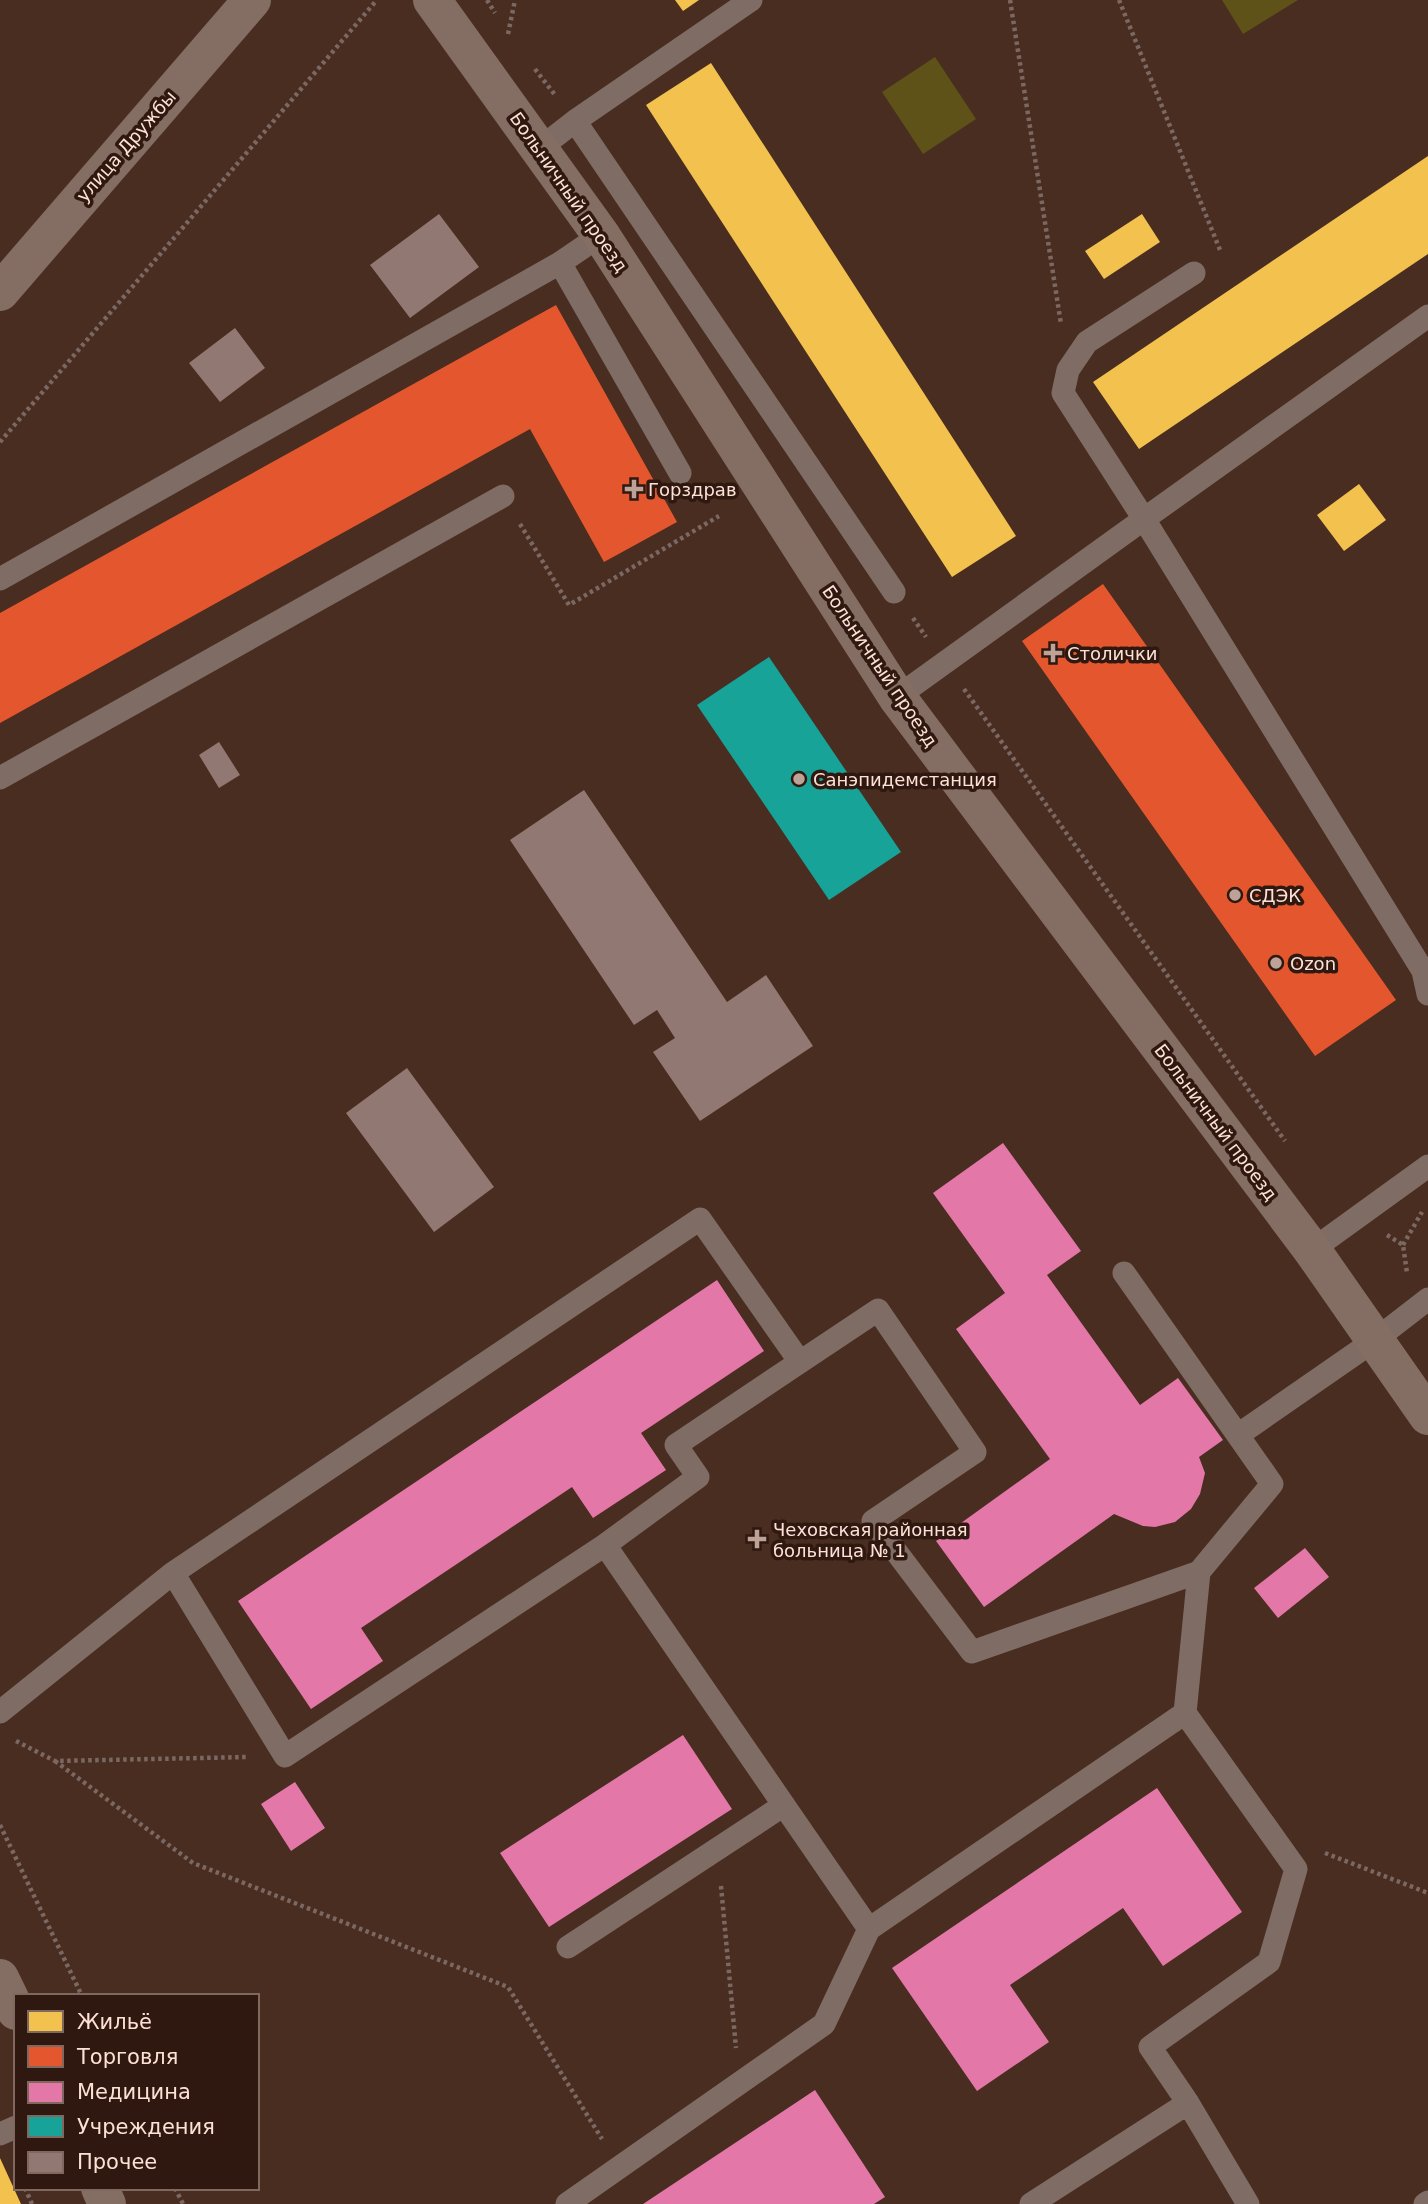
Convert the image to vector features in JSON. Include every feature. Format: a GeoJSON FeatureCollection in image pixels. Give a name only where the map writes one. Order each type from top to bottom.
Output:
{"type":"FeatureCollection","features":[{"type":"Feature","properties":{"kind":"street","name":"улица Дружбы"},"geometry":{"type":"LineString","coordinates":[[0,292],[252,0]]}},
{"type":"Feature","properties":{"kind":"street","name":"Больничный проезд"},"geometry":{"type":"LineString","coordinates":[[432,0],[601,235],[897,697],[1312,1250],[1428,1416]]}},
{"type":"Feature","properties":{"kind":"street"},"geometry":{"type":"LineString","coordinates":[[0,1978],[14,2007]]}},
{"type":"Feature","properties":{"kind":"lane"},"geometry":{"type":"LineString","coordinates":[[539,149],[575,121],[751,0]]}},
{"type":"Feature","properties":{"kind":"lane"},"geometry":{"type":"LineString","coordinates":[[575,121],[894,592]]}},
{"type":"Feature","properties":{"kind":"lane"},"geometry":{"type":"LineString","coordinates":[[0,579],[560,263],[601,235]]}},
{"type":"Feature","properties":{"kind":"lane"},"geometry":{"type":"LineString","coordinates":[[560,263],[680,473]]}},
{"type":"Feature","properties":{"kind":"lane"},"geometry":{"type":"LineString","coordinates":[[1194,273],[1087,342],[1068,370],[1063,393],[1144,519],[1423,971],[1428,994]]}},
{"type":"Feature","properties":{"kind":"lane"},"geometry":{"type":"LineString","coordinates":[[897,697],[1428,316]]}},
{"type":"Feature","properties":{"kind":"lane"},"geometry":{"type":"LineString","coordinates":[[0,778],[503,496]]}},
{"type":"Feature","properties":{"kind":"lane"},"geometry":{"type":"LineString","coordinates":[[1312,1250],[1428,1166]]}},
{"type":"Feature","properties":{"kind":"lane"},"geometry":{"type":"LineString","coordinates":[[0,1712],[173,1573],[700,1219],[800,1362]]}},
{"type":"Feature","properties":{"kind":"lane"},"geometry":{"type":"LineString","coordinates":[[173,1573],[285,1756],[606,1545],[698,1477],[676,1445],[878,1310],[975,1452],[873,1521],[972,1652],[1199,1572],[1272,1484],[1124,1273]]}},
{"type":"Feature","properties":{"kind":"lane"},"geometry":{"type":"LineString","coordinates":[[1238,1435],[1375,1340],[1426,1300]]}},
{"type":"Feature","properties":{"kind":"lane"},"geometry":{"type":"LineString","coordinates":[[606,1545],[869,1929]]}},
{"type":"Feature","properties":{"kind":"lane"},"geometry":{"type":"LineString","coordinates":[[1199,1572],[1185,1713],[1296,1869],[1269,1962],[1150,2047],[1188,2103],[1248,2204]]}},
{"type":"Feature","properties":{"kind":"lane"},"geometry":{"type":"LineString","coordinates":[[566,2204],[824,2024],[869,1929],[1185,1713]]}},
{"type":"Feature","properties":{"kind":"lane"},"geometry":{"type":"LineString","coordinates":[[568,1947],[784,1805]]}},
{"type":"Feature","properties":{"kind":"lane"},"geometry":{"type":"LineString","coordinates":[[1031,2204],[1188,2103]]}},
{"type":"Feature","properties":{"kind":"path"},"geometry":{"type":"LineString","coordinates":[[515,0],[508,34],[517,45]]}},
{"type":"Feature","properties":{"kind":"path"},"geometry":{"type":"LineString","coordinates":[[1010,0],[1068,370]]}},
{"type":"Feature","properties":{"kind":"path"},"geometry":{"type":"LineString","coordinates":[[1119,0],[1221,253],[1194,273]]}},
{"type":"Feature","properties":{"kind":"path"},"geometry":{"type":"LineString","coordinates":[[0,442],[376,2]]}},
{"type":"Feature","properties":{"kind":"path"},"geometry":{"type":"LineString","coordinates":[[533,66],[575,121]]}},
{"type":"Feature","properties":{"kind":"path"},"geometry":{"type":"LineString","coordinates":[[503,496],[569,605],[719,516]]}},
{"type":"Feature","properties":{"kind":"path"},"geometry":{"type":"LineString","coordinates":[[894,592],[1293,1152]]}},
{"type":"Feature","properties":{"kind":"path"},"geometry":{"type":"LineString","coordinates":[[1426,1300],[1407,1273],[1404,1245],[1428,1201]]}},
{"type":"Feature","properties":{"kind":"path"},"geometry":{"type":"LineString","coordinates":[[1357,1217],[1404,1245]]}},
{"type":"Feature","properties":{"kind":"path"},"geometry":{"type":"LineString","coordinates":[[11,1738],[55,1761],[193,1863],[508,1987],[619,2167]]}},
{"type":"Feature","properties":{"kind":"path"},"geometry":{"type":"LineString","coordinates":[[55,1761],[285,1756]]}},
{"type":"Feature","properties":{"kind":"path"},"geometry":{"type":"LineString","coordinates":[[0,1825],[81,1994]]}},
{"type":"Feature","properties":{"kind":"path"},"geometry":{"type":"LineString","coordinates":[[1269,1830],[1428,1893]]}},
{"type":"Feature","properties":{"kind":"path"},"geometry":{"type":"LineString","coordinates":[[717,1849],[739,2084]]}},
{"type":"Feature","properties":{"kind":"shaded area"},"geometry":{"type":"Polygon","coordinates":[[[1222,0],[1298,0],[1243,34],[1222,0]]]}},
{"type":"Feature","properties":{"kind":"shaded area"},"geometry":{"type":"Polygon","coordinates":[[[935,57],[976,119],[923,154],[882,92],[935,57]]]}},
{"type":"Feature","properties":{"kind":"building: Жильё"},"geometry":{"type":"Polygon","coordinates":[[[675,0],[699,0],[683,11],[675,0]]]}},
{"type":"Feature","properties":{"kind":"building: Жильё"},"geometry":{"type":"Polygon","coordinates":[[[711,63],[1016,536],[952,577],[646,105],[711,63]]]}},
{"type":"Feature","properties":{"kind":"building: Жильё"},"geometry":{"type":"Polygon","coordinates":[[[1428,156],[1428,254],[1139,449],[1093,382],[1428,156]]]}},
{"type":"Feature","properties":{"kind":"building: Жильё"},"geometry":{"type":"Polygon","coordinates":[[[1142,214],[1160,242],[1104,279],[1085,251],[1142,214]]]}},
{"type":"Feature","properties":{"kind":"building: Жильё"},"geometry":{"type":"Polygon","coordinates":[[[1359,484],[1386,520],[1344,551],[1317,515],[1359,484]]]}},
{"type":"Feature","properties":{"kind":"building: Жильё"},"geometry":{"type":"Polygon","coordinates":[[[0,2158],[21,2204],[0,2204],[0,2158]]]}},
{"type":"Feature","properties":{"kind":"building: Торговля"},"geometry":{"type":"Polygon","coordinates":[[[556,305],[677,522],[604,562],[530,429],[0,723],[0,613],[556,305]]]}},
{"type":"Feature","properties":{"kind":"building: Торговля"},"geometry":{"type":"Polygon","coordinates":[[[1103,584],[1396,1000],[1315,1056],[1022,641],[1103,584]]]}},
{"type":"Feature","properties":{"kind":"building: Медицина"},"geometry":{"type":"Polygon","coordinates":[[[1003,1143],[1081,1251],[1047,1275],[1140,1405],[1178,1378],[1223,1440],[1199,1457],[1205,1473],[1200,1494],[1191,1509],[1175,1522],[1155,1527],[1143,1526],[1114,1514],[984,1607],[936,1541],[1050,1459],[956,1329],[1005,1293],[933,1193],[1003,1143]]]}},
{"type":"Feature","properties":{"kind":"building: Медицина"},"geometry":{"type":"Polygon","coordinates":[[[717,1280],[764,1351],[641,1433],[666,1470],[593,1518],[572,1487],[361,1628],[383,1661],[311,1709],[238,1601],[717,1280]]]}},
{"type":"Feature","properties":{"kind":"building: Медицина"},"geometry":{"type":"Polygon","coordinates":[[[1305,1548],[1329,1577],[1278,1618],[1254,1588],[1305,1548]]]}},
{"type":"Feature","properties":{"kind":"building: Медицина"},"geometry":{"type":"Polygon","coordinates":[[[683,1735],[732,1809],[549,1927],[500,1853],[683,1735]]]}},
{"type":"Feature","properties":{"kind":"building: Медицина"},"geometry":{"type":"Polygon","coordinates":[[[295,1782],[325,1828],[291,1851],[261,1804],[295,1782]]]}},
{"type":"Feature","properties":{"kind":"building: Медицина"},"geometry":{"type":"Polygon","coordinates":[[[1157,1788],[1242,1912],[1163,1966],[1123,1908],[1010,1985],[1049,2042],[977,2091],[892,1968],[1157,1788]]]}},
{"type":"Feature","properties":{"kind":"building: Медицина"},"geometry":{"type":"Polygon","coordinates":[[[815,2090],[885,2197],[874,2204],[643,2204],[815,2090]]]}},
{"type":"Feature","properties":{"kind":"building: Учреждения","name":"Санэпидемстанция"},"geometry":{"type":"Polygon","coordinates":[[[769,657],[901,852],[829,900],[697,705],[769,657]]]}},
{"type":"Feature","properties":{"kind":"building: Прочее"},"geometry":{"type":"Polygon","coordinates":[[[439,214],[479,267],[410,318],[370,265],[439,214]]]}},
{"type":"Feature","properties":{"kind":"building: Прочее"},"geometry":{"type":"Polygon","coordinates":[[[235,328],[265,368],[220,402],[189,363],[235,328]]]}},
{"type":"Feature","properties":{"kind":"building: Прочее"},"geometry":{"type":"Polygon","coordinates":[[[219,742],[240,775],[219,788],[199,755],[219,742]]]}},
{"type":"Feature","properties":{"kind":"building: Прочее"},"geometry":{"type":"Polygon","coordinates":[[[584,790],[727,1002],[766,975],[813,1046],[700,1121],[653,1052],[675,1038],[657,1010],[634,1025],[510,840],[584,790]]]}},
{"type":"Feature","properties":{"kind":"building: Прочее"},"geometry":{"type":"Polygon","coordinates":[[[407,1068],[494,1187],[434,1232],[346,1113],[407,1068]]]}},
{"type":"Feature","properties":{"kind":"place","name":"Горздрав"},"geometry":{"type":"Point","coordinates":[634,489]}},
{"type":"Feature","properties":{"kind":"place","name":"Столички"},"geometry":{"type":"Point","coordinates":[1053,653]}},
{"type":"Feature","properties":{"kind":"place","name":"Санэпидемстанция"},"geometry":{"type":"Point","coordinates":[799,779]}},
{"type":"Feature","properties":{"kind":"place","name":"СДЭК"},"geometry":{"type":"Point","coordinates":[1235,895]}},
{"type":"Feature","properties":{"kind":"place","name":"Ozon"},"geometry":{"type":"Point","coordinates":[1276,963]}},
{"type":"Feature","properties":{"kind":"place","name":"Чеховская районная больница № 1"},"geometry":{"type":"Point","coordinates":[757,1539]}}]}
